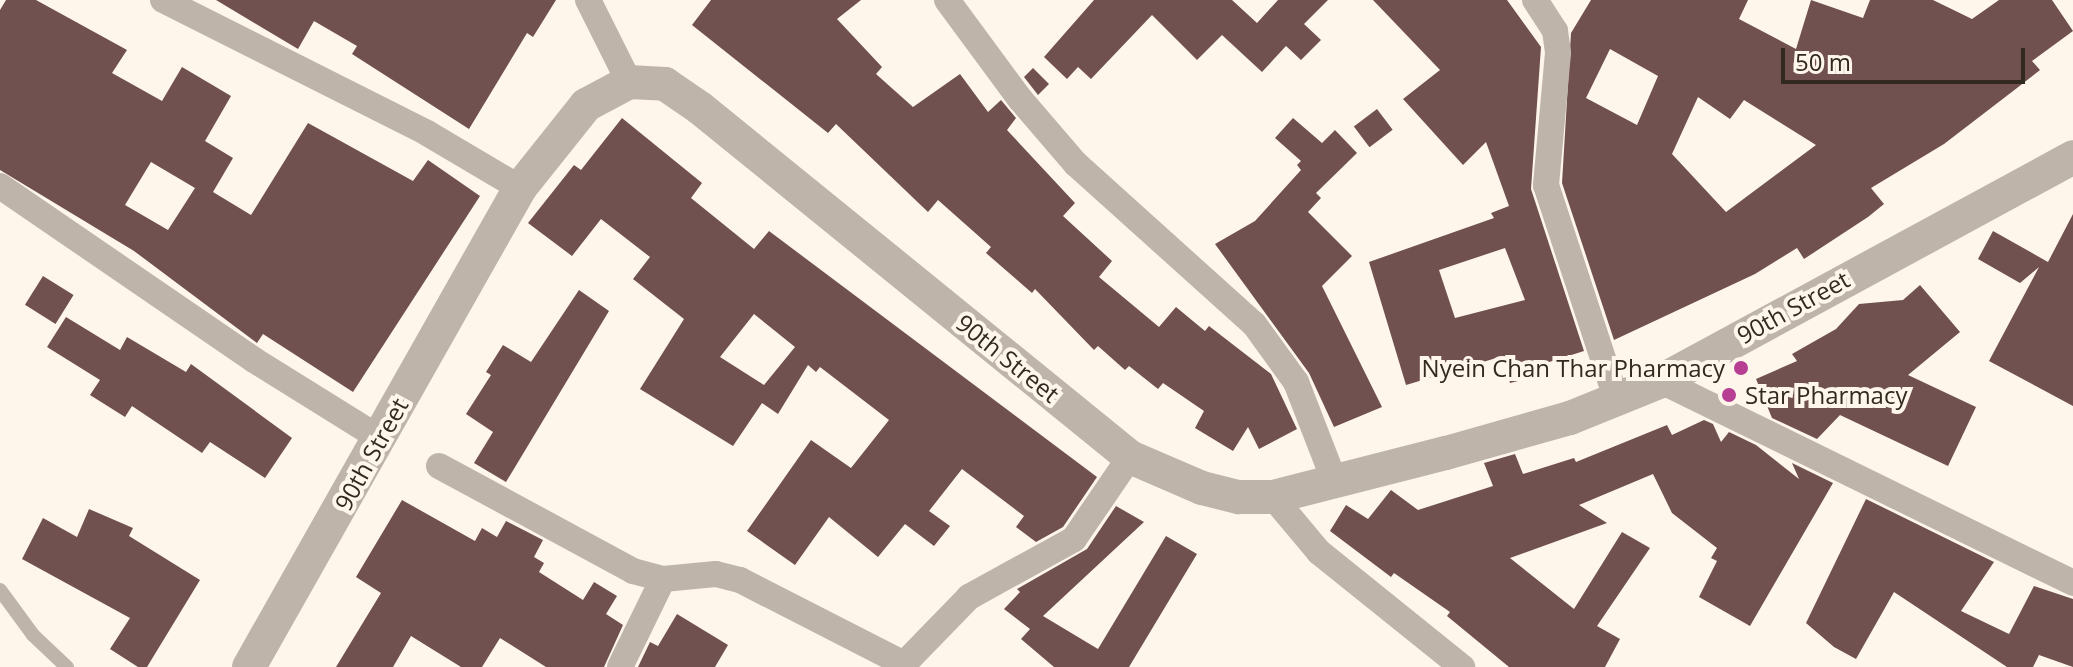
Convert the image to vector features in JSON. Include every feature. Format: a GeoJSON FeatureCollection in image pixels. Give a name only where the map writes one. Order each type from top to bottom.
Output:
{"type":"FeatureCollection","features":[{"type":"Feature","properties":{"kind":"street"},"geometry":{"type":"LineString","coordinates":[[163,0],[427,133],[520,188]]}},
{"type":"Feature","properties":{"kind":"street"},"geometry":{"type":"LineString","coordinates":[[588,0],[629,82]]}},
{"type":"Feature","properties":{"kind":"street"},"geometry":{"type":"LineString","coordinates":[[947,0],[1076,164],[1254,324],[1296,382],[1334,480]]}},
{"type":"Feature","properties":{"kind":"street"},"geometry":{"type":"LineString","coordinates":[[1535,0],[1555,31],[1558,53],[1546,185],[1616,398]]}},
{"type":"Feature","properties":{"kind":"street","name":"90th Street"},"geometry":{"type":"LineString","coordinates":[[249,667],[381,439],[520,188],[586,105],[629,82],[665,84],[700,108],[1130,457],[1202,488],[1273,497],[1570,418],[1661,381],[2073,157]]}},
{"type":"Feature","properties":{"kind":"street"},"geometry":{"type":"LineString","coordinates":[[0,186],[254,360],[381,439]]}},
{"type":"Feature","properties":{"kind":"street"},"geometry":{"type":"LineString","coordinates":[[1661,381],[2073,583]]}},
{"type":"Feature","properties":{"kind":"street"},"geometry":{"type":"LineString","coordinates":[[439,466],[633,571],[663,579],[716,574],[740,580],[903,666],[969,597],[1074,539],[1130,457]]}},
{"type":"Feature","properties":{"kind":"street"},"geometry":{"type":"LineString","coordinates":[[1273,497],[1319,552],[1462,667]]}},
{"type":"Feature","properties":{"kind":"street"},"geometry":{"type":"LineString","coordinates":[[620,667],[663,579]]}},
{"type":"Feature","properties":{"kind":"lane"},"geometry":{"type":"LineString","coordinates":[[0,590],[33,635],[67,667]]}},
{"type":"Feature","properties":{"kind":"building"},"geometry":{"type":"Polygon","coordinates":[[[6,0],[36,0],[127,50],[112,73],[162,101],[182,67],[231,96],[205,141],[233,158],[213,192],[251,215],[308,123],[413,181],[428,160],[480,196],[353,392],[263,334],[257,343],[134,251],[0,170],[0,10],[6,0]],[[151,162],[125,205],[168,230],[195,188],[151,162]]]}},
{"type":"Feature","properties":{"kind":"building"},"geometry":{"type":"Polygon","coordinates":[[[216,0],[556,0],[533,37],[527,33],[469,129],[352,54],[357,46],[314,21],[298,49],[216,0]]]}},
{"type":"Feature","properties":{"kind":"building"},"geometry":{"type":"Polygon","coordinates":[[[711,0],[861,0],[837,19],[882,67],[876,74],[913,107],[960,74],[988,112],[1001,100],[1016,118],[1007,130],[1075,203],[1063,216],[1112,261],[1099,277],[1159,327],[1176,307],[1205,331],[1209,326],[1271,374],[1297,429],[1259,449],[1248,427],[1233,451],[1195,428],[1204,411],[1163,383],[1158,389],[1129,366],[1125,370],[1098,346],[1094,350],[1035,289],[1032,293],[986,253],[991,247],[938,200],[928,212],[836,124],[828,133],[692,25],[711,0]]]}},
{"type":"Feature","properties":{"kind":"building"},"geometry":{"type":"Polygon","coordinates":[[[1094,0],[1232,0],[1257,23],[1278,0],[1328,0],[1304,24],[1321,40],[1301,60],[1286,46],[1262,72],[1222,35],[1197,60],[1152,15],[1091,79],[1078,67],[1067,79],[1044,57],[1094,0]]]}},
{"type":"Feature","properties":{"kind":"building"},"geometry":{"type":"Polygon","coordinates":[[[1373,0],[1507,0],[1541,47],[1531,189],[1584,351],[1543,364],[1546,374],[1510,383],[1503,356],[1406,385],[1369,262],[1494,218],[1491,213],[1509,206],[1486,142],[1463,165],[1403,99],[1440,70],[1373,0]],[[1505,248],[1439,270],[1455,318],[1525,300],[1505,248]]]}},
{"type":"Feature","properties":{"kind":"building"},"geometry":{"type":"Polygon","coordinates":[[[1591,0],[1748,0],[1739,19],[1796,49],[1811,0],[1863,18],[1870,0],[1933,0],[1972,19],[1999,0],[2052,0],[2073,31],[2032,61],[2040,70],[2017,88],[1944,144],[1871,188],[1884,204],[1868,217],[1804,259],[1797,248],[1755,274],[1614,340],[1562,183],[1571,33],[1591,0]],[[1610,49],[1586,98],[1637,125],[1658,76],[1610,49]],[[1698,97],[1672,154],[1726,212],[1816,145],[1744,100],[1730,119],[1698,97]]]}},
{"type":"Feature","properties":{"kind":"building"},"geometry":{"type":"Polygon","coordinates":[[[1033,68],[1049,84],[1038,95],[1024,77],[1033,68]]]}},
{"type":"Feature","properties":{"kind":"building"},"geometry":{"type":"Polygon","coordinates":[[[1377,109],[1393,130],[1369,147],[1354,126],[1377,109]]]}},
{"type":"Feature","properties":{"kind":"building"},"geometry":{"type":"Polygon","coordinates":[[[622,118],[702,183],[691,198],[754,249],[769,231],[1097,477],[1063,527],[1036,542],[1016,527],[1024,516],[962,469],[929,511],[950,526],[934,546],[905,524],[878,557],[829,517],[795,565],[747,531],[811,440],[851,468],[889,420],[820,367],[816,372],[808,365],[778,414],[762,403],[733,446],[640,389],[684,319],[633,279],[650,257],[601,219],[572,256],[528,223],[574,165],[581,170],[622,118]],[[754,314],[720,357],[764,385],[795,347],[754,314]]]}},
{"type":"Feature","properties":{"kind":"building"},"geometry":{"type":"Polygon","coordinates":[[[1293,118],[1322,143],[1335,130],[1357,153],[1316,193],[1321,198],[1308,212],[1352,256],[1322,286],[1382,407],[1334,427],[1309,373],[1215,244],[1255,221],[1301,170],[1297,165],[1301,161],[1275,138],[1293,118]]]}},
{"type":"Feature","properties":{"kind":"building"},"geometry":{"type":"Polygon","coordinates":[[[2073,214],[2073,406],[1989,361],[2039,267],[2020,283],[1978,259],[1993,231],[2048,262],[2073,214]]]}},
{"type":"Feature","properties":{"kind":"building"},"geometry":{"type":"Polygon","coordinates":[[[43,276],[74,295],[56,324],[25,305],[43,276]]]}},
{"type":"Feature","properties":{"kind":"building"},"geometry":{"type":"Polygon","coordinates":[[[1920,285],[1960,332],[1908,375],[1976,407],[1948,466],[1840,415],[1817,439],[1772,418],[1756,379],[1797,361],[1792,354],[1836,329],[1859,304],[1903,300],[1920,285]]]}},
{"type":"Feature","properties":{"kind":"building"},"geometry":{"type":"Polygon","coordinates":[[[579,290],[609,311],[506,482],[474,463],[493,432],[466,414],[491,375],[486,372],[503,345],[531,362],[579,290]]]}},
{"type":"Feature","properties":{"kind":"building"},"geometry":{"type":"Polygon","coordinates":[[[66,317],[120,350],[127,337],[186,372],[191,364],[292,438],[265,478],[210,442],[202,453],[132,406],[125,417],[90,395],[100,380],[47,347],[66,317]]]}},
{"type":"Feature","properties":{"kind":"building"},"geometry":{"type":"Polygon","coordinates":[[[1704,420],[1713,424],[1721,442],[1729,432],[1756,445],[1799,479],[1792,463],[1833,483],[1750,626],[1699,597],[1717,561],[1711,558],[1717,548],[1672,513],[1653,474],[1579,505],[1607,523],[1510,558],[1574,609],[1622,532],[1650,548],[1597,626],[1620,639],[1605,667],[1509,667],[1447,616],[1450,612],[1394,573],[1391,577],[1330,531],[1346,505],[1368,519],[1391,490],[1418,510],[1493,486],[1484,463],[1515,454],[1523,474],[1574,458],[1576,462],[1667,425],[1672,435],[1704,420]]]}},
{"type":"Feature","properties":{"kind":"building"},"geometry":{"type":"Polygon","coordinates":[[[1866,499],[1994,562],[1961,611],[2009,634],[2034,586],[2073,599],[2073,667],[2039,655],[2033,667],[2007,667],[1894,592],[1856,659],[1834,647],[1806,623],[1866,499]]]}},
{"type":"Feature","properties":{"kind":"building"},"geometry":{"type":"Polygon","coordinates":[[[402,500],[475,541],[482,528],[497,537],[506,521],[543,540],[534,557],[544,563],[539,572],[583,600],[594,582],[617,596],[606,614],[623,625],[604,667],[546,667],[500,638],[482,667],[461,667],[411,636],[393,667],[336,667],[381,593],[356,577],[402,500]]]}},
{"type":"Feature","properties":{"kind":"building"},"geometry":{"type":"Polygon","coordinates":[[[1116,506],[1144,522],[1043,616],[1098,649],[1166,536],[1197,554],[1129,667],[1054,667],[1021,639],[1030,629],[1004,609],[1020,592],[1017,589],[1087,549],[1116,506]]]}},
{"type":"Feature","properties":{"kind":"building"},"geometry":{"type":"Polygon","coordinates":[[[89,509],[133,528],[129,536],[200,580],[147,667],[138,667],[110,649],[130,618],[22,559],[43,518],[77,537],[89,509]]]}},
{"type":"Feature","properties":{"kind":"building"},"geometry":{"type":"Polygon","coordinates":[[[677,614],[728,645],[715,667],[638,667],[650,642],[658,646],[677,614]]]}},
{"type":"Feature","properties":{"kind":"place","name":"Nyein Chan Thar Pharmacy"},"geometry":{"type":"Point","coordinates":[1741,368]}},
{"type":"Feature","properties":{"kind":"place","name":"Star Pharmacy"},"geometry":{"type":"Point","coordinates":[1729,395]}}]}
